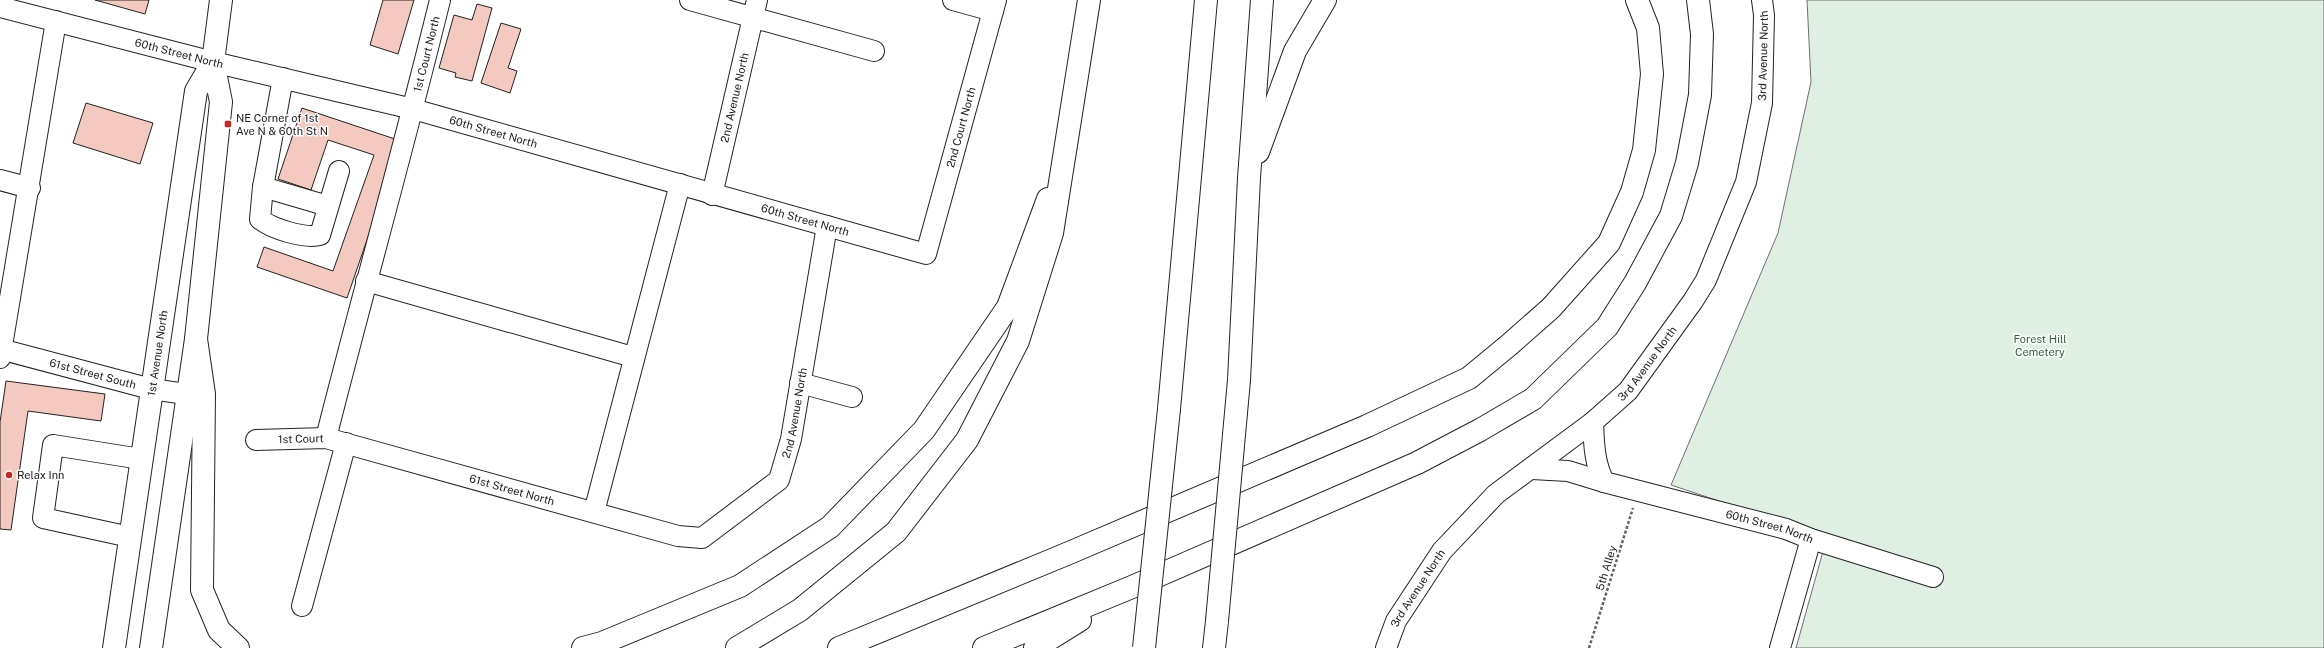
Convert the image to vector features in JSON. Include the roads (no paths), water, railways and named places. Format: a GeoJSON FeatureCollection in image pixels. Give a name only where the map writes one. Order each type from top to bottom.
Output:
{"type":"FeatureCollection","features":[{"type":"Feature","properties":{"kind":"main road","name":"1st Avenue North"},"geometry":{"type":"LineString","coordinates":[[151,648],[186,394],[196,339],[221,102],[213,62],[221,0]]}},
{"type":"Feature","properties":{"kind":"main road"},"geometry":{"type":"LineString","coordinates":[[737,648],[800,610],[896,532],[967,440],[1018,340],[1052,233],[1090,0]]}},
{"type":"Feature","properties":{"kind":"main road"},"geometry":{"type":"LineString","coordinates":[[1144,648],[1169,409],[1206,0]]}},
{"type":"Feature","properties":{"kind":"main road"},"geometry":{"type":"LineString","coordinates":[[1214,648],[1239,380],[1249,178],[1262,0]]}},
{"type":"Feature","properties":{"kind":"main road"},"geometry":{"type":"LineString","coordinates":[[1249,178],[1295,51],[1325,0]]}},
{"type":"Feature","properties":{"kind":"main road"},"geometry":{"type":"LineString","coordinates":[[839,648],[1069,553],[1367,426],[1469,378],[1551,308],[1609,243],[1632,192],[1644,150],[1652,74],[1648,28],[1637,0]]}},
{"type":"Feature","properties":{"kind":"main road"},"geometry":{"type":"LineString","coordinates":[[984,648],[1132,587],[1417,463],[1480,430],[1533,399],[1578,358],[1607,327],[1635,284],[1671,216],[1686,163],[1700,95],[1702,34],[1698,0]]}},
{"type":"Feature","properties":{"kind":"main road","name":"1st Avenue North"},"geometry":{"type":"LineString","coordinates":[[114,648],[151,388],[196,91],[213,62]]}},
{"type":"Feature","properties":{"kind":"main road"},"geometry":{"type":"LineString","coordinates":[[583,648],[602,643],[740,586],[830,527],[924,430],[1008,307],[1065,151]]}},
{"type":"Feature","properties":{"kind":"main road"},"geometry":{"type":"LineString","coordinates":[[196,339],[204,394],[202,590],[219,630],[238,648]]}},
{"type":"Feature","properties":{"kind":"main road"},"geometry":{"type":"LineString","coordinates":[[1035,648],[1132,587]]}},
{"type":"Feature","properties":{"kind":"street","name":"1st Court North"},"geometry":{"type":"LineString","coordinates":[[326,438],[366,281],[414,109],[440,0]]}},
{"type":"Feature","properties":{"kind":"street"},"geometry":{"type":"LineString","coordinates":[[690,0],[755,9],[874,51]]}},
{"type":"Feature","properties":{"kind":"street"},"geometry":{"type":"LineString","coordinates":[[954,0],[994,6]]}},
{"type":"Feature","properties":{"kind":"street","name":"3rd Avenue North"},"geometry":{"type":"LineString","coordinates":[[1386,648],[1396,621],[1442,551],[1496,494],[1532,469],[1593,422],[1628,391],[1693,301],[1706,280],[1746,182],[1762,103],[1764,15],[1762,0]]}},
{"type":"Feature","properties":{"kind":"street","name":"2nd Court North"},"geometry":{"type":"LineString","coordinates":[[926,254],[994,6]]}},
{"type":"Feature","properties":{"kind":"street","name":"60th Street North"},"geometry":{"type":"LineString","coordinates":[[0,7],[213,62],[414,109],[680,184],[712,195],[926,254]]}},
{"type":"Feature","properties":{"kind":"street","name":"2nd Avenue North"},"geometry":{"type":"LineString","coordinates":[[712,195],[755,9]]}},
{"type":"Feature","properties":{"kind":"street"},"geometry":{"type":"LineString","coordinates":[[1,352],[30,188],[56,21]]}},
{"type":"Feature","properties":{"kind":"street"},"geometry":{"type":"LineString","coordinates":[[282,78],[260,219],[267,225],[312,237],[320,235],[339,171]]}},
{"type":"Feature","properties":{"kind":"street"},"geometry":{"type":"LineString","coordinates":[[0,180],[30,188]]}},
{"type":"Feature","properties":{"kind":"street"},"geometry":{"type":"LineString","coordinates":[[594,512],[633,358],[680,184]]}},
{"type":"Feature","properties":{"kind":"street"},"geometry":{"type":"LineString","coordinates":[[264,187],[328,206]]}},
{"type":"Feature","properties":{"kind":"street","name":"2nd Avenue North"},"geometry":{"type":"LineString","coordinates":[[678,536],[702,538],[779,480],[791,439],[827,226]]}},
{"type":"Feature","properties":{"kind":"street"},"geometry":{"type":"LineString","coordinates":[[366,281],[633,358]]}},
{"type":"Feature","properties":{"kind":"street","name":"61st Street South"},"geometry":{"type":"LineString","coordinates":[[1,352],[151,388],[186,394]]}},
{"type":"Feature","properties":{"kind":"street"},"geometry":{"type":"LineString","coordinates":[[800,383],[852,397]]}},
{"type":"Feature","properties":{"kind":"street"},"geometry":{"type":"LineString","coordinates":[[1593,422],[1594,454],[1597,469],[1604,482]]}},
{"type":"Feature","properties":{"kind":"street","name":"1st Court"},"geometry":{"type":"LineString","coordinates":[[256,440],[326,438],[346,443]]}},
{"type":"Feature","properties":{"kind":"street"},"geometry":{"type":"LineString","coordinates":[[302,606],[346,443]]}},
{"type":"Feature","properties":{"kind":"street","name":"61st Street North"},"geometry":{"type":"LineString","coordinates":[[346,443],[678,536]]}},
{"type":"Feature","properties":{"kind":"street"},"geometry":{"type":"LineString","coordinates":[[130,537],[43,518],[53,445],[141,459]]}},
{"type":"Feature","properties":{"kind":"street","name":"60th Street North"},"geometry":{"type":"LineString","coordinates":[[1532,469],[1568,471],[1637,492],[1786,529],[1811,539],[1933,577]]}},
{"type":"Feature","properties":{"kind":"street"},"geometry":{"type":"LineString","coordinates":[[1780,648],[1811,539]]}},
{"type":"Feature","properties":{"kind":"place","name":"NE Corner of 1st Ave N & 60th St N"},"geometry":{"type":"Point","coordinates":[228,124]}},
{"type":"Feature","properties":{"kind":"place","name":"Relax Inn"},"geometry":{"type":"Point","coordinates":[9,475]}},
{"type":"Feature","properties":{"kind":"park label","name":"Forest Hill Cemetery"},"geometry":{"type":"Point","coordinates":[2040,345]}}]}
